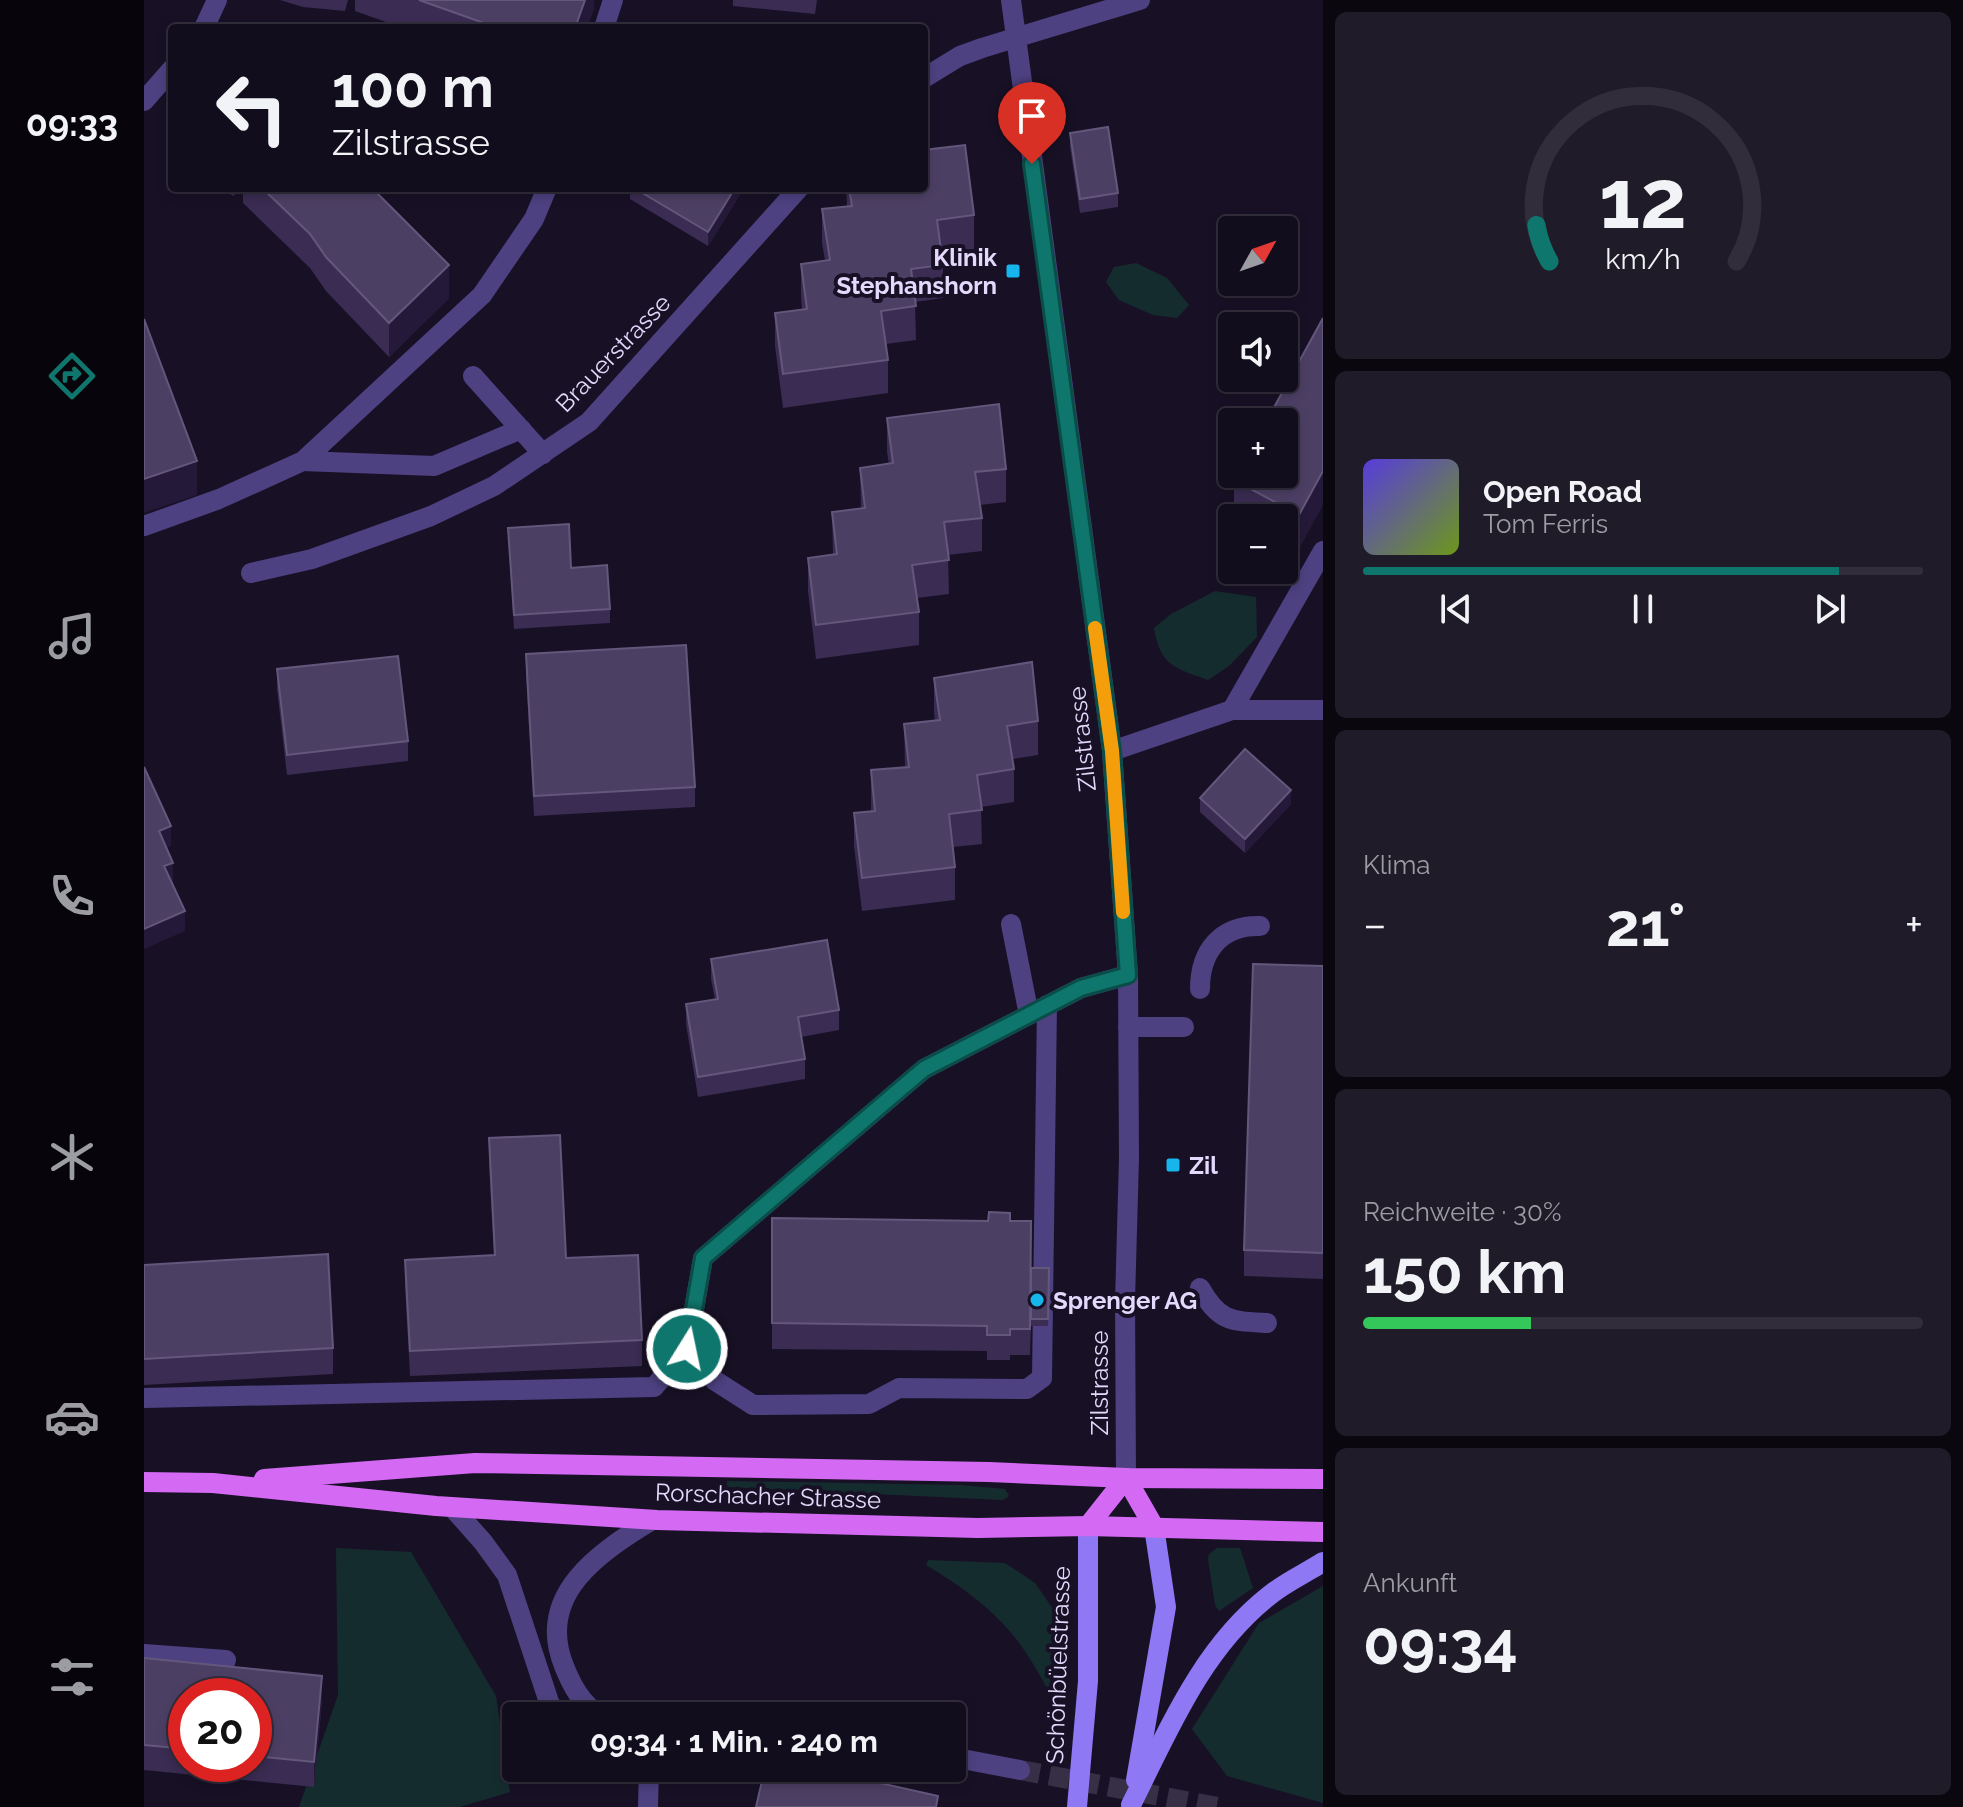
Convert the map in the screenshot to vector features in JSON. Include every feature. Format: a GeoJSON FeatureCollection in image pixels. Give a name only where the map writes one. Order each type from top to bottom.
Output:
{"type":"FeatureCollection","features":[{"type":"Feature","properties":{"kind":"main road","name":"Rorschacher Strasse"},"geometry":{"type":"LineString","coordinates":[[213,1483],[475,1463],[989,1472],[1126,1478],[1323,1479]]}},
{"type":"Feature","properties":{"kind":"main road"},"geometry":{"type":"LineString","coordinates":[[1088,1526],[1126,1478],[1154,1527],[1166,1607],[1131,1806]]}},
{"type":"Feature","properties":{"kind":"main road","name":"Rorschacher Strasse"},"geometry":{"type":"LineString","coordinates":[[144,1482],[213,1483],[452,1507],[652,1520],[1323,1532]]}},
{"type":"Feature","properties":{"kind":"main road","name":"Schönbüelstrasse"},"geometry":{"type":"LineString","coordinates":[[1077,1807],[1088,1681],[1088,1526]]}},
{"type":"Feature","properties":{"kind":"main road"},"geometry":{"type":"LineString","coordinates":[[1131,1806],[1184,1697],[1223,1639],[1271,1594],[1323,1562]]}},
{"type":"Feature","properties":{"kind":"street"},"geometry":{"type":"LineString","coordinates":[[206,24],[217,0]]}},
{"type":"Feature","properties":{"kind":"street"},"geometry":{"type":"LineString","coordinates":[[605,24],[613,0]]}},
{"type":"Feature","properties":{"kind":"street","name":"Zilstrasse"},"geometry":{"type":"LineString","coordinates":[[1011,0],[1112,751],[1128,975],[1126,1478]]}},
{"type":"Feature","properties":{"kind":"street"},"geometry":{"type":"LineString","coordinates":[[928,76],[960,56],[1140,0]]}},
{"type":"Feature","properties":{"kind":"street"},"geometry":{"type":"LineString","coordinates":[[144,101],[168,74]]}},
{"type":"Feature","properties":{"kind":"street"},"geometry":{"type":"LineString","coordinates":[[144,526],[219,499],[303,461],[482,295],[534,219],[545,192]]}},
{"type":"Feature","properties":{"kind":"street","name":"Brauerstrasse"},"geometry":{"type":"LineString","coordinates":[[251,573],[312,559],[431,516],[494,486],[589,422],[795,192]]}},
{"type":"Feature","properties":{"kind":"street"},"geometry":{"type":"LineString","coordinates":[[473,376],[543,454]]}},
{"type":"Feature","properties":{"kind":"street"},"geometry":{"type":"LineString","coordinates":[[303,461],[434,466],[521,429]]}},
{"type":"Feature","properties":{"kind":"street"},"geometry":{"type":"LineString","coordinates":[[1232,710],[1323,551]]}},
{"type":"Feature","properties":{"kind":"street"},"geometry":{"type":"LineString","coordinates":[[1112,751],[1232,710],[1323,710]]}},
{"type":"Feature","properties":{"kind":"street"},"geometry":{"type":"LineString","coordinates":[[687,1349],[714,1380],[753,1405],[869,1404],[899,1388],[1027,1389],[1042,1378],[1038,1010],[1011,924]]}},
{"type":"Feature","properties":{"kind":"street"},"geometry":{"type":"LineString","coordinates":[[1200,989],[1200,971],[1208,952],[1221,937],[1246,925],[1260,926]]}},
{"type":"Feature","properties":{"kind":"street"},"geometry":{"type":"LineString","coordinates":[[144,1398],[654,1387],[687,1349],[703,1258],[924,1069],[1081,988],[1128,975]]}},
{"type":"Feature","properties":{"kind":"street"},"geometry":{"type":"LineString","coordinates":[[1128,1027],[1184,1027]]}},
{"type":"Feature","properties":{"kind":"street"},"geometry":{"type":"LineString","coordinates":[[1200,1288],[1212,1310],[1231,1320],[1267,1323]]}},
{"type":"Feature","properties":{"kind":"street"},"geometry":{"type":"LineString","coordinates":[[452,1507],[507,1575],[549,1702]]}},
{"type":"Feature","properties":{"kind":"street"},"geometry":{"type":"LineString","coordinates":[[586,1702],[573,1689],[560,1655],[558,1626],[565,1594],[585,1567],[611,1545],[652,1520]]}},
{"type":"Feature","properties":{"kind":"street"},"geometry":{"type":"LineString","coordinates":[[144,1654],[226,1660]]}},
{"type":"Feature","properties":{"kind":"street"},"geometry":{"type":"LineString","coordinates":[[966,1760],[1020,1770]]}},
{"type":"Feature","properties":{"kind":"street"},"geometry":{"type":"LineString","coordinates":[[648,1807],[649,1782]]}},
{"type":"Feature","properties":{"kind":"green space"},"geometry":{"type":"Polygon","coordinates":[[[1136,263],[1167,278],[1189,305],[1177,318],[1153,315],[1119,300],[1106,282],[1114,267],[1136,263]]]}},
{"type":"Feature","properties":{"kind":"green space"},"geometry":{"type":"Polygon","coordinates":[[[1215,591],[1256,597],[1257,637],[1229,666],[1208,680],[1170,663],[1160,650],[1154,628],[1171,614],[1215,591]]]}},
{"type":"Feature","properties":{"kind":"green space"},"geometry":{"type":"Polygon","coordinates":[[[727,1481],[961,1485],[1005,1489],[1009,1496],[1003,1500],[727,1487],[727,1481]]]}},
{"type":"Feature","properties":{"kind":"green space"},"geometry":{"type":"Polygon","coordinates":[[[336,1548],[411,1552],[496,1696],[502,1737],[502,1782],[509,1782],[510,1792],[460,1807],[299,1807],[338,1695],[336,1548]]]}},
{"type":"Feature","properties":{"kind":"green space"},"geometry":{"type":"Polygon","coordinates":[[[1217,1548],[1240,1548],[1253,1588],[1219,1611],[1215,1605],[1208,1559],[1217,1548]]]}},
{"type":"Feature","properties":{"kind":"green space"},"geometry":{"type":"Polygon","coordinates":[[[928,1560],[1005,1563],[1035,1583],[1053,1609],[1057,1625],[1065,1712],[1059,1709],[1026,1653],[1004,1624],[972,1596],[926,1565],[928,1560]]]}},
{"type":"Feature","properties":{"kind":"green space"},"geometry":{"type":"Polygon","coordinates":[[[1323,1586],[1323,1803],[1227,1776],[1192,1729],[1259,1623],[1323,1586]]]}},
{"type":"Feature","properties":{"kind":"building"},"geometry":{"type":"Polygon","coordinates":[[[419,0],[585,0],[576,24],[487,24],[419,0]]]}},
{"type":"Feature","properties":{"kind":"building"},"geometry":{"type":"Polygon","coordinates":[[[1108,127],[1118,193],[1080,199],[1070,133],[1108,127]]]}},
{"type":"Feature","properties":{"kind":"building"},"geometry":{"type":"Polygon","coordinates":[[[965,145],[974,215],[937,220],[943,265],[911,269],[916,306],[881,311],[888,360],[783,374],[775,313],[807,309],[801,264],[830,260],[822,209],[852,206],[850,192],[928,192],[928,150],[965,145]]]}},
{"type":"Feature","properties":{"kind":"building"},"geometry":{"type":"Polygon","coordinates":[[[266,192],[376,192],[449,265],[389,323],[326,257],[310,234],[266,192]]]}},
{"type":"Feature","properties":{"kind":"building"},"geometry":{"type":"Polygon","coordinates":[[[641,192],[733,192],[708,232],[641,192]]]}},
{"type":"Feature","properties":{"kind":"building"},"geometry":{"type":"Polygon","coordinates":[[[1323,318],[1323,471],[1299,515],[1298,504],[1279,504],[1249,488],[1298,488],[1298,408],[1274,408],[1282,392],[1298,392],[1298,364],[1323,318]]]}},
{"type":"Feature","properties":{"kind":"building"},"geometry":{"type":"Polygon","coordinates":[[[144,319],[197,461],[144,479],[144,319]]]}},
{"type":"Feature","properties":{"kind":"building"},"geometry":{"type":"Polygon","coordinates":[[[999,404],[1006,469],[975,472],[982,518],[944,522],[949,560],[912,565],[919,612],[816,625],[808,558],[837,554],[832,512],[865,508],[860,468],[893,463],[887,418],[999,404]]]}},
{"type":"Feature","properties":{"kind":"building"},"geometry":{"type":"Polygon","coordinates":[[[569,524],[571,568],[607,565],[610,609],[514,615],[508,528],[569,524]]]}},
{"type":"Feature","properties":{"kind":"building"},"geometry":{"type":"Polygon","coordinates":[[[686,645],[695,787],[534,796],[526,654],[686,645]]]}},
{"type":"Feature","properties":{"kind":"building"},"geometry":{"type":"Polygon","coordinates":[[[398,656],[408,741],[287,755],[277,669],[398,656]]]}},
{"type":"Feature","properties":{"kind":"building"},"geometry":{"type":"Polygon","coordinates":[[[1032,662],[1038,721],[1007,726],[1014,769],[977,775],[982,810],[949,814],[955,867],[862,878],[854,813],[875,811],[871,770],[909,767],[904,724],[940,720],[934,678],[1032,662]]]}},
{"type":"Feature","properties":{"kind":"building"},"geometry":{"type":"Polygon","coordinates":[[[1245,749],[1291,790],[1245,839],[1200,798],[1245,749]]]}},
{"type":"Feature","properties":{"kind":"building"},"geometry":{"type":"Polygon","coordinates":[[[144,767],[171,826],[159,831],[173,863],[164,866],[185,911],[144,929],[144,767]]]}},
{"type":"Feature","properties":{"kind":"building"},"geometry":{"type":"Polygon","coordinates":[[[827,940],[839,1010],[798,1017],[805,1059],[698,1077],[686,1004],[718,999],[711,959],[827,940]]]}},
{"type":"Feature","properties":{"kind":"building"},"geometry":{"type":"Polygon","coordinates":[[[1253,964],[1323,966],[1323,1253],[1244,1250],[1253,964]]]}},
{"type":"Feature","properties":{"kind":"building"},"geometry":{"type":"Polygon","coordinates":[[[560,1135],[566,1258],[638,1255],[642,1340],[410,1351],[405,1260],[495,1255],[489,1138],[560,1135]]]}},
{"type":"Feature","properties":{"kind":"building"},"geometry":{"type":"Polygon","coordinates":[[[989,1212],[1010,1213],[1010,1221],[1031,1221],[1030,1329],[1010,1329],[1010,1335],[987,1335],[987,1326],[772,1323],[772,1218],[988,1221],[989,1212]]]}},
{"type":"Feature","properties":{"kind":"building"},"geometry":{"type":"Polygon","coordinates":[[[328,1254],[333,1348],[144,1359],[144,1265],[328,1254]]]}},
{"type":"Feature","properties":{"kind":"building"},"geometry":{"type":"Polygon","coordinates":[[[1031,1268],[1049,1268],[1048,1319],[1031,1319],[1031,1268]]]}},
{"type":"Feature","properties":{"kind":"building"},"geometry":{"type":"Polygon","coordinates":[[[144,1658],[322,1676],[314,1762],[272,1758],[272,1678],[168,1678],[168,1747],[144,1745],[144,1658]]]}},
{"type":"Feature","properties":{"kind":"building"},"geometry":{"type":"Polygon","coordinates":[[[762,1782],[876,1782],[938,1796],[936,1807],[756,1807],[762,1782]]]}},
{"type":"Feature","properties":{"kind":"tunnel"},"geometry":{"type":"LineString","coordinates":[[1020,1770],[1218,1807]]}},
{"type":"Feature","properties":{"kind":"slow traffic"},"geometry":{"type":"LineString","coordinates":[[1095,628],[1112,751],[1123,912]]}},
{"type":"Feature","properties":{"kind":"place","name":"Klinik Stephanshorn"},"geometry":{"type":"Point","coordinates":[1013,271]}},
{"type":"Feature","properties":{"kind":"place","name":"Zil"},"geometry":{"type":"Point","coordinates":[1173,1165]}},
{"type":"Feature","properties":{"kind":"place","name":"Sprenger AG"},"geometry":{"type":"Point","coordinates":[1037,1300]}},
{"type":"Feature","properties":{"kind":"route"},"geometry":{"type":"LineString","coordinates":[[687,1349],[703,1258],[898,1091],[924,1069],[1081,988],[1128,975],[1112,751],[1032,164]]}}]}
